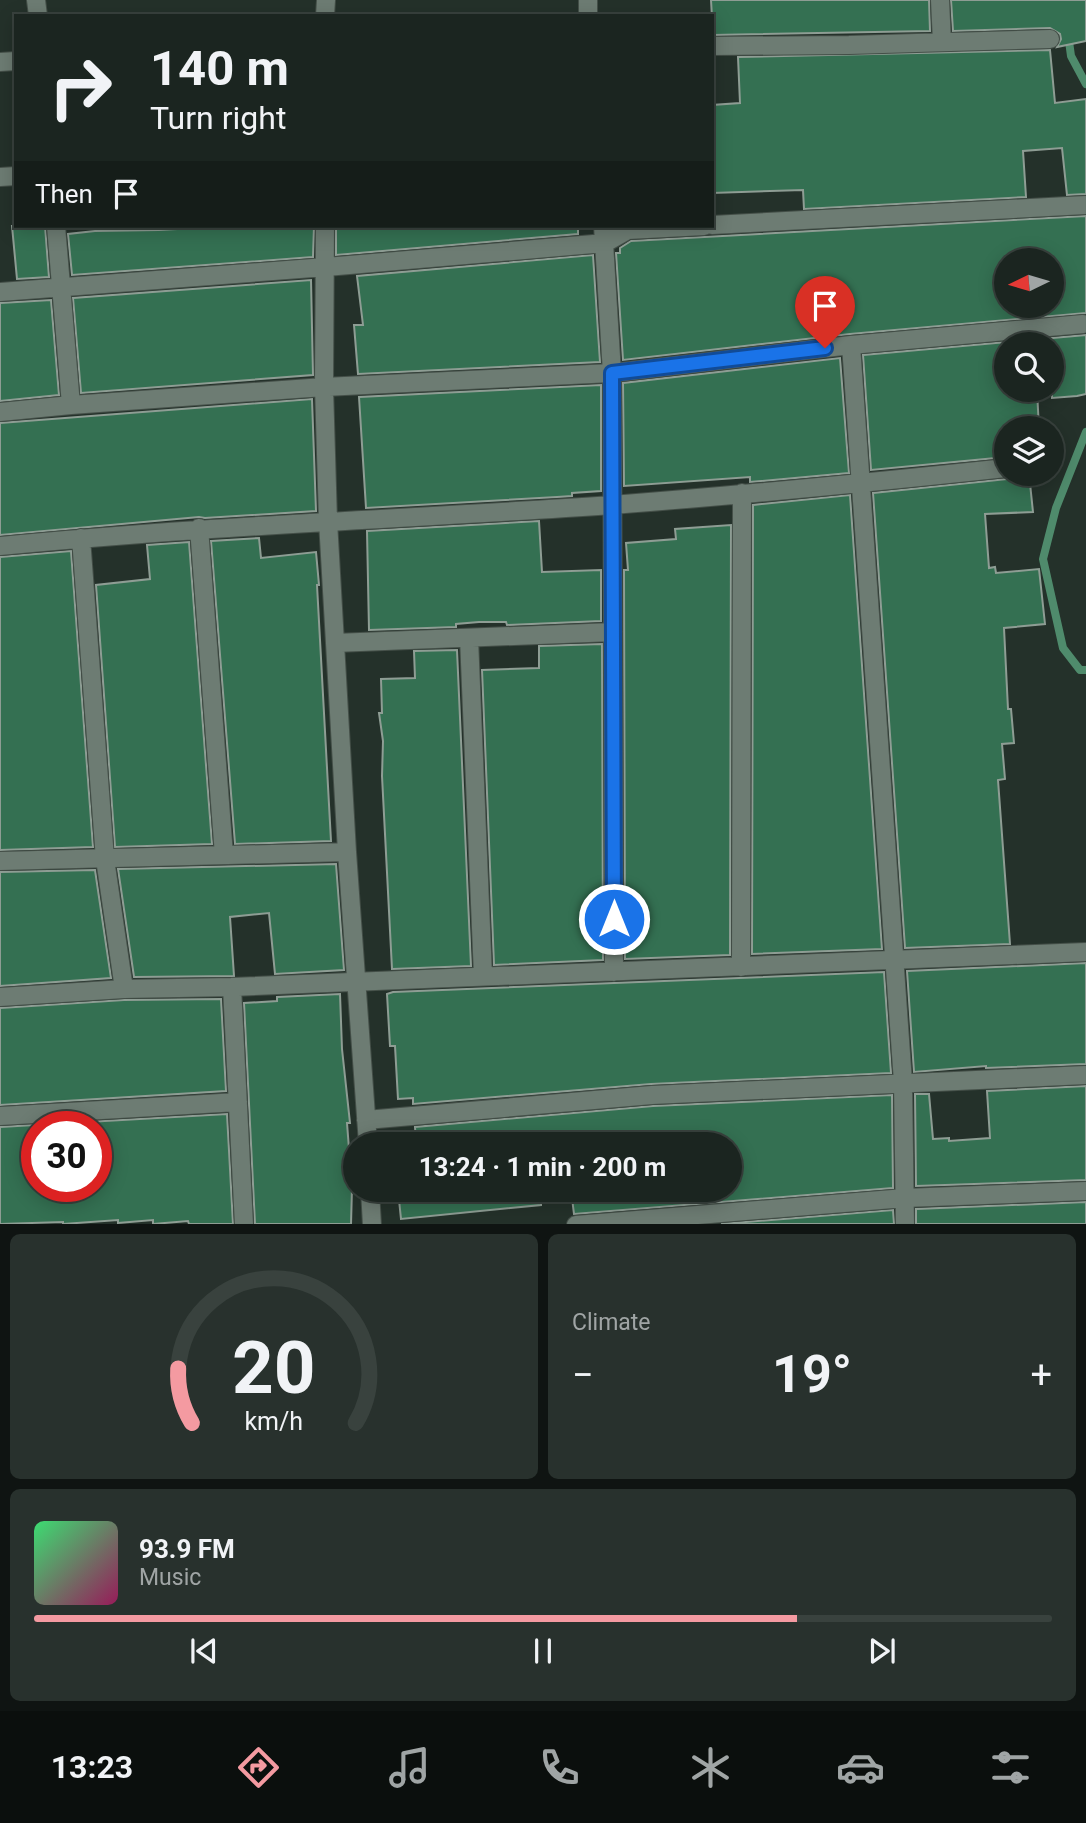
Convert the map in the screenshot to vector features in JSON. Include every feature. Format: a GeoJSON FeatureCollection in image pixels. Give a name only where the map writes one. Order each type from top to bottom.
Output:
{"type":"FeatureCollection","features":[{"type":"Feature","properties":{"kind":"street"},"geometry":{"type":"LineString","coordinates":[[940,0],[942,43]]}},
{"type":"Feature","properties":{"kind":"street"},"geometry":{"type":"LineString","coordinates":[[714,46],[1050,39]]}},
{"type":"Feature","properties":{"kind":"street"},"geometry":{"type":"LineString","coordinates":[[714,225],[1086,205]]}},
{"type":"Feature","properties":{"kind":"street"},"geometry":{"type":"LineString","coordinates":[[56,228],[71,405]]}},
{"type":"Feature","properties":{"kind":"street"},"geometry":{"type":"LineString","coordinates":[[325,228],[324,387],[328,521],[355,982],[367,1132]]}},
{"type":"Feature","properties":{"kind":"street"},"geometry":{"type":"LineString","coordinates":[[0,292],[326,267],[628,230],[666,228]]}},
{"type":"Feature","properties":{"kind":"street"},"geometry":{"type":"LineString","coordinates":[[604,234],[612,373],[614,972]]}},
{"type":"Feature","properties":{"kind":"street"},"geometry":{"type":"LineString","coordinates":[[0,412],[324,387],[612,373],[851,345],[1083,324]]}},
{"type":"Feature","properties":{"kind":"street"},"geometry":{"type":"LineString","coordinates":[[851,345],[903,1082],[905,1224]]}},
{"type":"Feature","properties":{"kind":"street"},"geometry":{"type":"LineString","coordinates":[[0,546],[199,528],[612,505],[994,469]]}},
{"type":"Feature","properties":{"kind":"street"},"geometry":{"type":"LineString","coordinates":[[741,967],[742,493]]}},
{"type":"Feature","properties":{"kind":"street"},"geometry":{"type":"LineString","coordinates":[[199,528],[224,855]]}},
{"type":"Feature","properties":{"kind":"street"},"geometry":{"type":"LineString","coordinates":[[81,538],[105,859],[124,989]]}},
{"type":"Feature","properties":{"kind":"street"},"geometry":{"type":"LineString","coordinates":[[335,643],[613,632]]}},
{"type":"Feature","properties":{"kind":"street"},"geometry":{"type":"LineString","coordinates":[[469,638],[484,976]]}},
{"type":"Feature","properties":{"kind":"street"},"geometry":{"type":"LineString","coordinates":[[0,861],[347,852]]}},
{"type":"Feature","properties":{"kind":"street"},"geometry":{"type":"LineString","coordinates":[[0,998],[124,989],[232,987],[1086,952]]}},
{"type":"Feature","properties":{"kind":"street"},"geometry":{"type":"LineString","coordinates":[[232,987],[244,1224]]}},
{"type":"Feature","properties":{"kind":"street"},"geometry":{"type":"LineString","coordinates":[[366,1120],[652,1095],[1086,1075]]}},
{"type":"Feature","properties":{"kind":"street"},"geometry":{"type":"LineString","coordinates":[[0,1116],[238,1102]]}},
{"type":"Feature","properties":{"kind":"street"},"geometry":{"type":"LineString","coordinates":[[576,1224],[905,1198],[1086,1191]]}},
{"type":"Feature","properties":{"kind":"street"},"geometry":{"type":"LineString","coordinates":[[371,1202],[372,1224]]}},
{"type":"Feature","properties":{"kind":"building"},"geometry":{"type":"Polygon","coordinates":[[[711,0],[929,0],[930,31],[714,35],[714,14],[712,14],[711,0]]]}},
{"type":"Feature","properties":{"kind":"building"},"geometry":{"type":"Polygon","coordinates":[[[951,0],[1086,0],[1086,41],[1057,47],[1060,34],[1050,28],[953,31],[951,0]]]}},
{"type":"Feature","properties":{"kind":"building"},"geometry":{"type":"Polygon","coordinates":[[[1050,50],[1055,103],[1086,99],[1086,194],[1067,195],[1062,148],[1023,151],[1026,197],[804,209],[803,190],[714,193],[714,105],[740,103],[738,57],[1050,50]]]}},
{"type":"Feature","properties":{"kind":"building"},"geometry":{"type":"Polygon","coordinates":[[[1086,216],[1086,313],[1064,315],[1064,248],[994,248],[994,318],[1030,318],[850,334],[623,360],[616,253],[620,253],[620,248],[631,241],[1086,216]]]}},
{"type":"Feature","properties":{"kind":"building"},"geometry":{"type":"Polygon","coordinates":[[[12,226],[45,228],[49,277],[17,279],[12,226]]]}},
{"type":"Feature","properties":{"kind":"building"},"geometry":{"type":"Polygon","coordinates":[[[314,228],[313,257],[72,275],[68,234],[314,228]]]}},
{"type":"Feature","properties":{"kind":"building"},"geometry":{"type":"Polygon","coordinates":[[[336,228],[578,228],[578,234],[336,255],[336,228]]]}},
{"type":"Feature","properties":{"kind":"building"},"geometry":{"type":"Polygon","coordinates":[[[593,255],[600,362],[358,374],[354,325],[363,325],[357,276],[593,255]]]}},
{"type":"Feature","properties":{"kind":"building"},"geometry":{"type":"Polygon","coordinates":[[[311,280],[313,375],[81,393],[73,298],[311,280]]]}},
{"type":"Feature","properties":{"kind":"building"},"geometry":{"type":"Polygon","coordinates":[[[51,300],[59,395],[0,401],[0,303],[51,300]]]}},
{"type":"Feature","properties":{"kind":"building"},"geometry":{"type":"Polygon","coordinates":[[[1086,335],[1086,394],[1064,397],[1064,337],[1086,335]]]}},
{"type":"Feature","properties":{"kind":"building"},"geometry":{"type":"Polygon","coordinates":[[[994,343],[994,402],[1038,402],[1038,416],[994,416],[994,458],[871,470],[863,355],[994,343]]]}},
{"type":"Feature","properties":{"kind":"building"},"geometry":{"type":"Polygon","coordinates":[[[840,358],[849,473],[750,482],[750,477],[624,486],[623,383],[840,358]]]}},
{"type":"Feature","properties":{"kind":"building"},"geometry":{"type":"Polygon","coordinates":[[[601,385],[601,491],[572,493],[572,496],[366,508],[359,397],[601,385]]]}},
{"type":"Feature","properties":{"kind":"building"},"geometry":{"type":"Polygon","coordinates":[[[312,399],[316,511],[199,517],[0,535],[0,423],[312,399]]]}},
{"type":"Feature","properties":{"kind":"building"},"geometry":{"type":"Polygon","coordinates":[[[994,480],[994,486],[1030,486],[1033,512],[985,514],[989,568],[995,567],[996,573],[1039,569],[1045,624],[1004,628],[1008,709],[1011,709],[1014,743],[1002,744],[1005,779],[998,780],[1010,944],[905,948],[873,493],[994,480]]]}},
{"type":"Feature","properties":{"kind":"building"},"geometry":{"type":"Polygon","coordinates":[[[850,495],[882,949],[752,954],[753,505],[850,495]]]}},
{"type":"Feature","properties":{"kind":"building"},"geometry":{"type":"Polygon","coordinates":[[[539,521],[542,572],[601,570],[601,621],[507,625],[506,622],[479,622],[456,624],[456,627],[369,630],[367,531],[539,521]]]}},
{"type":"Feature","properties":{"kind":"building"},"geometry":{"type":"Polygon","coordinates":[[[731,525],[730,955],[625,959],[626,543],[676,539],[675,529],[731,525]]]}},
{"type":"Feature","properties":{"kind":"building"},"geometry":{"type":"Polygon","coordinates":[[[259,538],[261,558],[316,552],[331,841],[235,844],[211,541],[259,538]]]}},
{"type":"Feature","properties":{"kind":"building"},"geometry":{"type":"Polygon","coordinates":[[[189,542],[212,844],[115,847],[96,585],[150,579],[147,545],[189,542]]]}},
{"type":"Feature","properties":{"kind":"building"},"geometry":{"type":"Polygon","coordinates":[[[71,551],[93,847],[0,850],[0,557],[71,551]]]}},
{"type":"Feature","properties":{"kind":"building"},"geometry":{"type":"Polygon","coordinates":[[[602,644],[603,960],[494,965],[482,670],[539,668],[539,646],[602,644]]]}},
{"type":"Feature","properties":{"kind":"building"},"geometry":{"type":"Polygon","coordinates":[[[457,650],[471,966],[392,969],[382,776],[383,741],[379,713],[382,713],[381,679],[415,678],[414,651],[457,650]]]}},
{"type":"Feature","properties":{"kind":"building"},"geometry":{"type":"Polygon","coordinates":[[[336,864],[344,970],[275,974],[269,913],[230,917],[234,976],[134,977],[118,869],[336,864]]]}},
{"type":"Feature","properties":{"kind":"building"},"geometry":{"type":"Polygon","coordinates":[[[95,870],[111,978],[0,986],[0,872],[95,870]]]}},
{"type":"Feature","properties":{"kind":"building"},"geometry":{"type":"Polygon","coordinates":[[[1086,963],[1086,1064],[986,1066],[914,1072],[907,971],[1086,963]]]}},
{"type":"Feature","properties":{"kind":"building"},"geometry":{"type":"Polygon","coordinates":[[[884,972],[891,1073],[651,1084],[413,1104],[413,1098],[398,1099],[395,1046],[390,1046],[387,994],[393,992],[884,972]]]}},
{"type":"Feature","properties":{"kind":"building"},"geometry":{"type":"Polygon","coordinates":[[[340,994],[342,1049],[350,1123],[347,1123],[348,1132],[343,1132],[343,1202],[352,1202],[351,1224],[255,1224],[244,1003],[277,1001],[277,997],[340,994]]]}},
{"type":"Feature","properties":{"kind":"building"},"geometry":{"type":"Polygon","coordinates":[[[221,999],[226,1091],[0,1105],[0,1008],[124,1000],[221,999]]]}},
{"type":"Feature","properties":{"kind":"building"},"geometry":{"type":"Polygon","coordinates":[[[1086,1086],[1086,1180],[916,1186],[915,1094],[929,1094],[933,1139],[949,1138],[949,1141],[990,1138],[987,1091],[1086,1086]]]}},
{"type":"Feature","properties":{"kind":"building"},"geometry":{"type":"Polygon","coordinates":[[[892,1095],[893,1188],[742,1200],[742,1132],[415,1132],[415,1127],[653,1106],[892,1095]]]}},
{"type":"Feature","properties":{"kind":"building"},"geometry":{"type":"Polygon","coordinates":[[[227,1114],[233,1224],[189,1224],[188,1221],[153,1224],[153,1220],[118,1223],[118,1220],[63,1224],[0,1224],[0,1127],[21,1126],[21,1202],[112,1202],[112,1121],[227,1114]]]}},
{"type":"Feature","properties":{"kind":"building"},"geometry":{"type":"Polygon","coordinates":[[[399,1202],[541,1202],[541,1205],[401,1219],[399,1202]]]}},
{"type":"Feature","properties":{"kind":"building"},"geometry":{"type":"Polygon","coordinates":[[[572,1202],[721,1202],[574,1214],[572,1202]]]}},
{"type":"Feature","properties":{"kind":"building"},"geometry":{"type":"Polygon","coordinates":[[[1086,1202],[1086,1224],[916,1224],[916,1209],[1086,1202]]]}},
{"type":"Feature","properties":{"kind":"building"},"geometry":{"type":"Polygon","coordinates":[[[893,1210],[894,1224],[721,1224],[893,1210]]]}},
{"type":"Feature","properties":{"kind":"waterway"},"geometry":{"type":"LineString","coordinates":[[1068,34],[1071,56],[1086,84]]}},
{"type":"Feature","properties":{"kind":"waterway"},"geometry":{"type":"LineString","coordinates":[[1086,432],[1056,508],[1043,559],[1063,648],[1080,670],[1086,670]]}},
{"type":"Feature","properties":{"kind":"route"},"geometry":{"type":"LineString","coordinates":[[614,919],[612,373],[825,348]]}}]}
